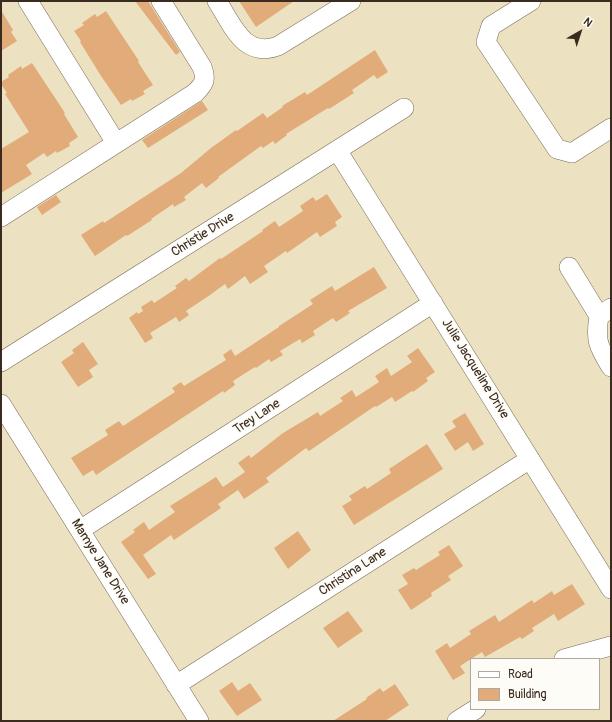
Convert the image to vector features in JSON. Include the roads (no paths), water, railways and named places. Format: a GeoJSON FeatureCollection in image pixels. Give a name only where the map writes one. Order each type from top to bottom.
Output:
{"type":"FeatureCollection","features":[{"type":"Feature","properties":{"kind":"street"},"geometry":{"type":"LineString","coordinates":[[28,1],[116,144]]}},
{"type":"Feature","properties":{"kind":"street"},"geometry":{"type":"LineString","coordinates":[[1,217],[195,93],[202,85],[206,76],[202,67],[161,1]]}},
{"type":"Feature","properties":{"kind":"street"},"geometry":{"type":"LineString","coordinates":[[217,1],[239,37],[248,45],[258,49],[268,50],[278,46],[352,1]]}},
{"type":"Feature","properties":{"kind":"street"},"geometry":{"type":"LineString","coordinates":[[531,1],[491,26],[486,42],[558,149],[572,153],[611,128]]}},
{"type":"Feature","properties":{"kind":"street","name":"Christie Drive"},"geometry":{"type":"LineString","coordinates":[[1,362],[404,108]]}},
{"type":"Feature","properties":{"kind":"street","name":"Julie Jacqueline Drive"},"geometry":{"type":"LineString","coordinates":[[337,150],[611,589]]}},
{"type":"Feature","properties":{"kind":"street"},"geometry":{"type":"LineString","coordinates":[[569,267],[605,312],[597,330],[598,343],[611,367]]}},
{"type":"Feature","properties":{"kind":"street","name":"Trey Lane"},"geometry":{"type":"LineString","coordinates":[[80,530],[433,303]]}},
{"type":"Feature","properties":{"kind":"street","name":"Mamye Jane Drive"},"geometry":{"type":"LineString","coordinates":[[1,404],[199,721]]}},
{"type":"Feature","properties":{"kind":"street","name":"Christina Lane"},"geometry":{"type":"LineString","coordinates":[[176,684],[530,459]]}},
{"type":"Feature","properties":{"kind":"street"},"geometry":{"type":"LineString","coordinates":[[568,658],[611,646]]}},
{"type":"Feature","properties":{"kind":"street"},"geometry":{"type":"LineString","coordinates":[[457,721],[474,710]]}}]}
